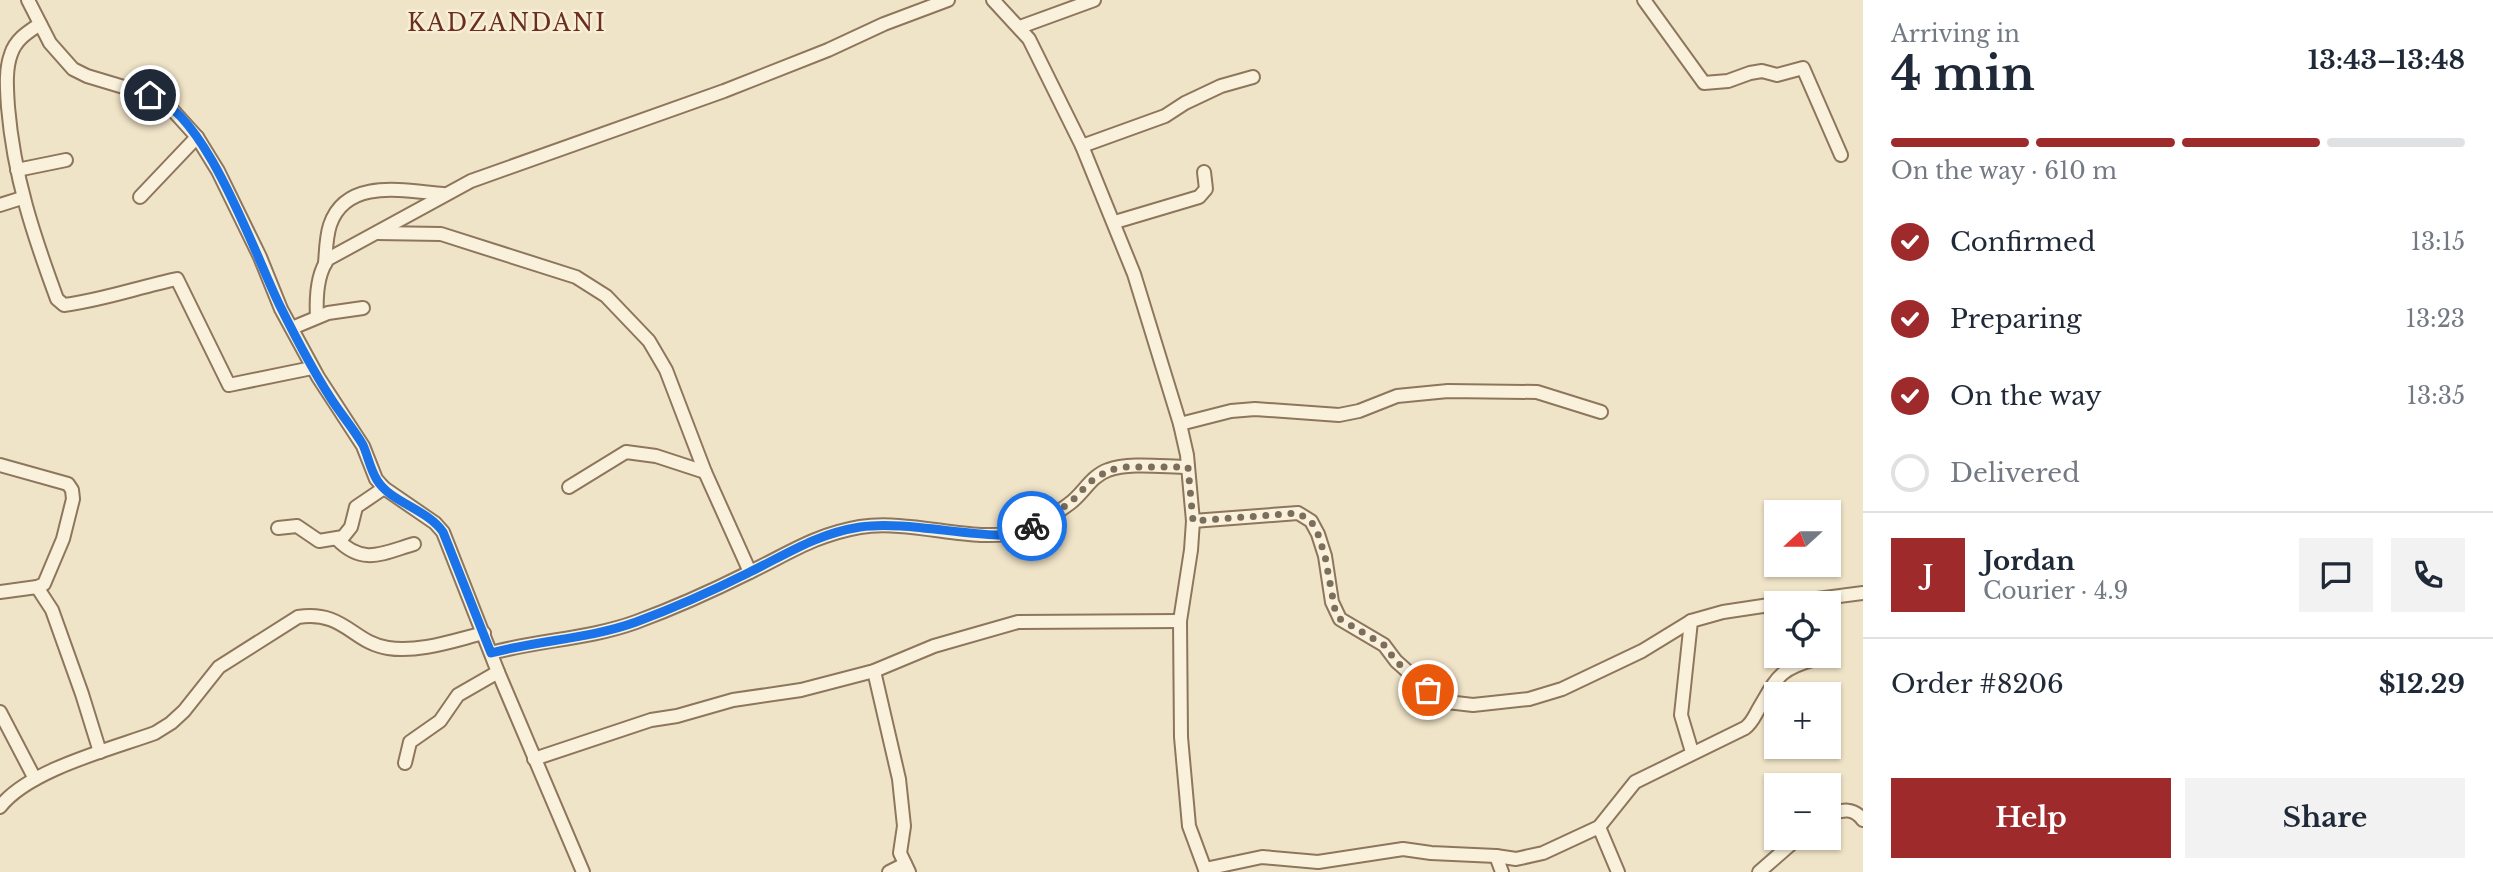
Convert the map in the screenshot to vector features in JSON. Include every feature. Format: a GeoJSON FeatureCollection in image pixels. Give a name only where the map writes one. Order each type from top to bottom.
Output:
{"type":"FeatureCollection","features":[{"type":"Feature","properties":{"kind":"street"},"geometry":{"type":"LineString","coordinates":[[28,0],[50,43],[73,69],[87,76],[157,97],[168,105],[197,137],[218,172],[312,368],[363,446],[376,479],[384,488],[440,528],[583,872]]}},
{"type":"Feature","properties":{"kind":"street"},"geometry":{"type":"LineString","coordinates":[[325,264],[332,257],[444,194],[495,172],[724,91],[948,0]]}},
{"type":"Feature","properties":{"kind":"street"},"geometry":{"type":"LineString","coordinates":[[993,0],[1029,39],[1082,146],[1134,274],[1180,424],[1188,467],[1193,521],[1180,621],[1181,737],[1189,826],[1206,871],[1262,857],[1318,862],[1403,849],[1516,859],[1544,853],[1599,827],[1635,782],[1745,728],[1753,721],[1780,674],[1790,668]]}},
{"type":"Feature","properties":{"kind":"street"},"geometry":{"type":"LineString","coordinates":[[1020,27],[1094,0]]}},
{"type":"Feature","properties":{"kind":"street"},"geometry":{"type":"LineString","coordinates":[[1644,0],[1704,83],[1728,82],[1762,71],[1777,75],[1803,68],[1841,155]]}},
{"type":"Feature","properties":{"kind":"street"},"geometry":{"type":"LineString","coordinates":[[40,24],[17,41],[10,56],[6,83],[5,132],[17,170],[22,198],[52,287],[61,303],[73,304],[177,279],[229,386],[312,368]]}},
{"type":"Feature","properties":{"kind":"street"},"geometry":{"type":"LineString","coordinates":[[1082,146],[1165,116],[1185,103],[1222,86],[1252,78]]}},
{"type":"Feature","properties":{"kind":"street"},"geometry":{"type":"LineString","coordinates":[[139,197],[197,137]]}},
{"type":"Feature","properties":{"kind":"street"},"geometry":{"type":"LineString","coordinates":[[17,170],[66,160]]}},
{"type":"Feature","properties":{"kind":"street"},"geometry":{"type":"LineString","coordinates":[[1115,222],[1199,197],[1206,189],[1203,172]]}},
{"type":"Feature","properties":{"kind":"street"},"geometry":{"type":"LineString","coordinates":[[317,317],[317,296],[325,264],[330,224],[339,211],[356,195],[378,190],[444,194]]}},
{"type":"Feature","properties":{"kind":"street"},"geometry":{"type":"LineString","coordinates":[[0,205],[22,198]]}},
{"type":"Feature","properties":{"kind":"street"},"geometry":{"type":"LineString","coordinates":[[376,233],[441,234],[576,277],[606,296],[649,341],[666,370],[705,472],[750,572]]}},
{"type":"Feature","properties":{"kind":"street"},"geometry":{"type":"LineString","coordinates":[[292,328],[336,310],[363,308]]}},
{"type":"Feature","properties":{"kind":"street"},"geometry":{"type":"LineString","coordinates":[[1180,424],[1231,411],[1255,409],[1339,415],[1359,411],[1396,396],[1448,391],[1537,392],[1601,412]]}},
{"type":"Feature","properties":{"kind":"street"},"geometry":{"type":"LineString","coordinates":[[569,487],[626,452],[656,456],[705,472]]}},
{"type":"Feature","properties":{"kind":"street"},"geometry":{"type":"LineString","coordinates":[[0,465],[65,483],[72,490],[73,499],[64,539],[46,581],[37,587],[0,592]]}},
{"type":"Feature","properties":{"kind":"street"},"geometry":{"type":"LineString","coordinates":[[491,653],[516,646],[581,638],[634,622],[750,572],[794,548],[824,536],[862,527],[927,529],[966,534],[1016,533],[1070,503],[1090,482],[1109,470],[1126,467],[1188,467]]}},
{"type":"Feature","properties":{"kind":"street"},"geometry":{"type":"LineString","coordinates":[[278,528],[294,525],[319,541],[337,539],[347,535],[356,507],[384,488]]}},
{"type":"Feature","properties":{"kind":"street"},"geometry":{"type":"LineString","coordinates":[[1193,521],[1298,513],[1306,516],[1318,534],[1335,610],[1340,619],[1384,645],[1396,661],[1436,697],[1447,702],[1473,705],[1529,699],[1562,689],[1642,651],[1691,621],[1723,612],[1764,606]]}},
{"type":"Feature","properties":{"kind":"street"},"geometry":{"type":"LineString","coordinates":[[337,539],[358,554],[368,557],[414,544]]}},
{"type":"Feature","properties":{"kind":"street"},"geometry":{"type":"LineString","coordinates":[[37,587],[52,610],[100,752]]}},
{"type":"Feature","properties":{"kind":"street"},"geometry":{"type":"LineString","coordinates":[[1841,596],[1863,593]]}},
{"type":"Feature","properties":{"kind":"street"},"geometry":{"type":"LineString","coordinates":[[0,807],[14,793],[35,779],[155,733],[171,723],[219,667],[298,617],[312,615],[335,621],[387,648],[432,645],[484,633]]}},
{"type":"Feature","properties":{"kind":"street"},"geometry":{"type":"LineString","coordinates":[[534,759],[650,720],[677,716],[733,700],[801,690],[874,671],[934,646],[1018,622],[1180,621]]}},
{"type":"Feature","properties":{"kind":"street"},"geometry":{"type":"LineString","coordinates":[[1691,621],[1681,715],[1692,752]]}},
{"type":"Feature","properties":{"kind":"street"},"geometry":{"type":"LineString","coordinates":[[874,671],[899,779],[904,825],[900,853],[907,868],[889,872]]}},
{"type":"Feature","properties":{"kind":"street"},"geometry":{"type":"LineString","coordinates":[[405,763],[410,742],[440,721],[457,695],[498,672]]}},
{"type":"Feature","properties":{"kind":"street"},"geometry":{"type":"LineString","coordinates":[[0,712],[35,779]]}},
{"type":"Feature","properties":{"kind":"street"},"geometry":{"type":"LineString","coordinates":[[1841,812],[1857,812],[1863,820]]}},
{"type":"Feature","properties":{"kind":"street"},"geometry":{"type":"LineString","coordinates":[[1599,827],[1618,872]]}},
{"type":"Feature","properties":{"kind":"street"},"geometry":{"type":"LineString","coordinates":[[1759,872],[1784,850]]}},
{"type":"Feature","properties":{"kind":"street"},"geometry":{"type":"LineString","coordinates":[[1496,856],[1502,872]]}},
{"type":"Feature","properties":{"kind":"way so far"},"geometry":{"type":"LineString","coordinates":[[1032,526],[1070,503],[1090,482],[1109,470],[1126,467],[1188,467],[1193,521],[1298,513],[1306,516],[1318,534],[1325,556],[1332,602],[1340,619],[1384,645],[1393,658],[1428,690]]}},
{"type":"Feature","properties":{"kind":"district","name":"KADZANDANI"},"geometry":{"type":"Point","coordinates":[507,23]}},
{"type":"Feature","properties":{"kind":"route"},"geometry":{"type":"LineString","coordinates":[[150,95],[163,101],[184,121],[218,172],[260,257],[281,309],[318,377],[363,446],[379,484],[435,523],[443,532],[491,653],[516,646],[581,638],[634,622],[727,583],[794,548],[824,536],[862,527],[998,535],[1016,533],[1032,526]]}}]}
